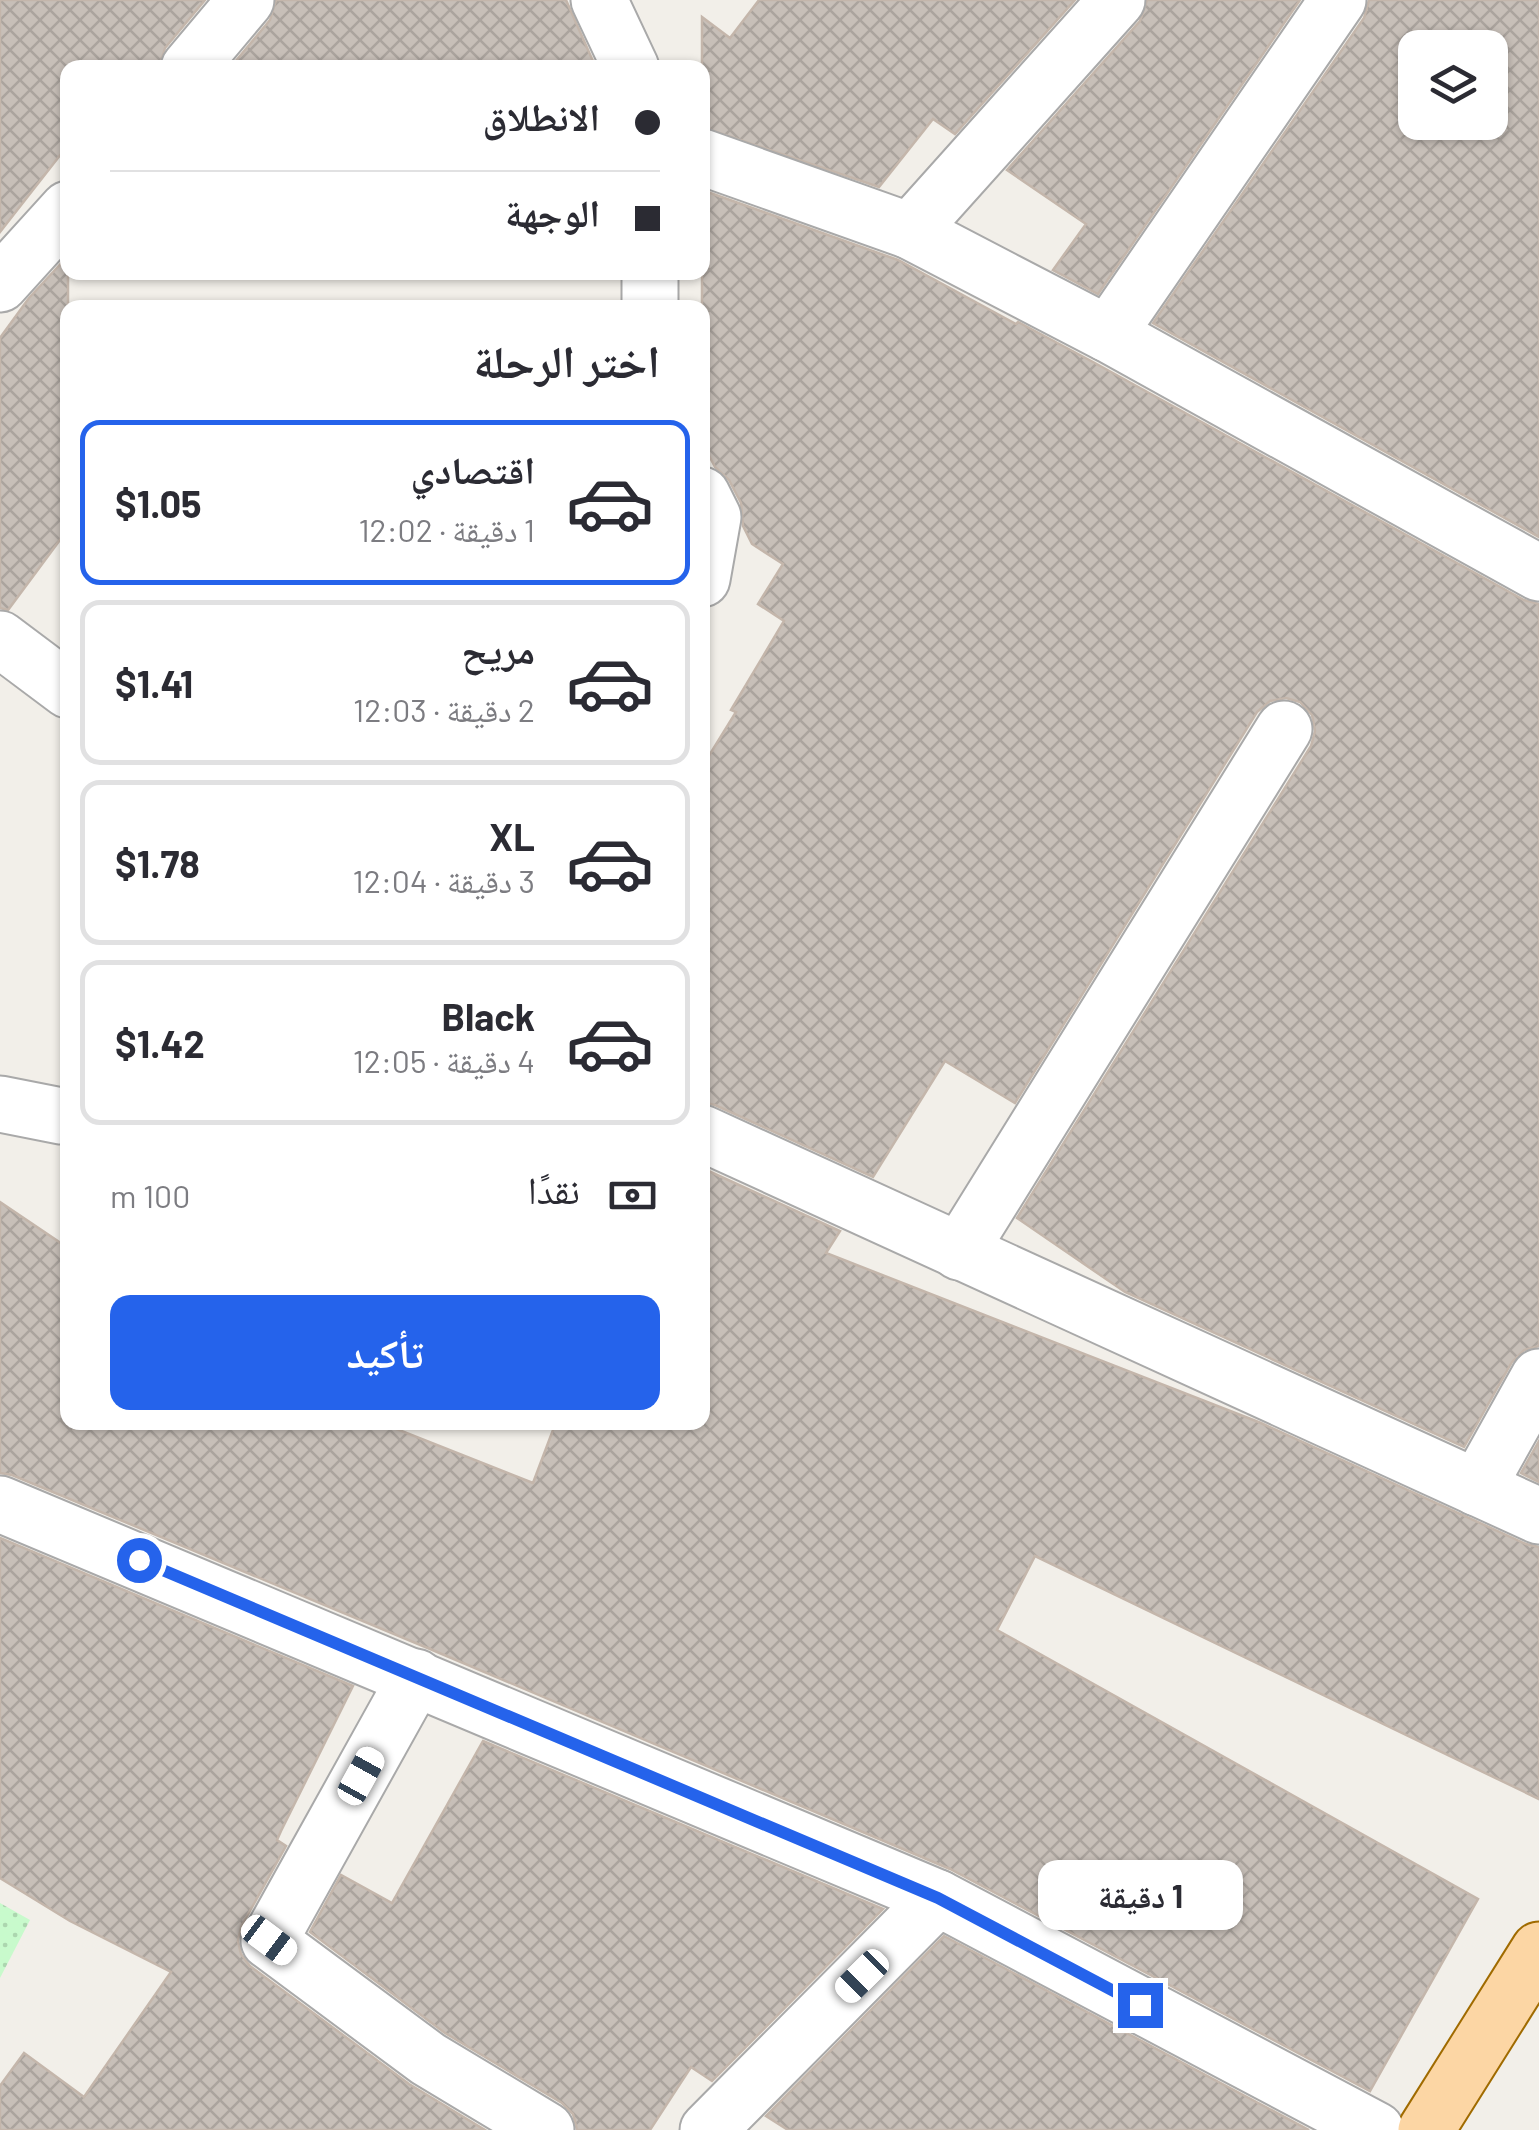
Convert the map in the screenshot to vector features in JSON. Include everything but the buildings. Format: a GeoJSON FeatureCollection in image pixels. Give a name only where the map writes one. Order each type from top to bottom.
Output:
{"type":"FeatureCollection","features":[{"type":"Feature","properties":{"kind":"main road"},"geometry":{"type":"LineString","coordinates":[[1426,2130],[1539,1950]]}},
{"type":"Feature","properties":{"kind":"street"},"geometry":{"type":"LineString","coordinates":[[197,60],[246,0]]}},
{"type":"Feature","properties":{"kind":"street"},"geometry":{"type":"LineString","coordinates":[[599,0],[627,60]]}},
{"type":"Feature","properties":{"kind":"street"},"geometry":{"type":"LineString","coordinates":[[910,231],[1117,0]]}},
{"type":"Feature","properties":{"kind":"street"},"geometry":{"type":"LineString","coordinates":[[1108,334],[1338,0]]}},
{"type":"Feature","properties":{"kind":"street"},"geometry":{"type":"LineString","coordinates":[[710,161],[910,231],[1108,334],[1539,573]]}},
{"type":"Feature","properties":{"kind":"street"},"geometry":{"type":"LineString","coordinates":[[0,284],[60,219]]}},
{"type":"Feature","properties":{"kind":"street"},"geometry":{"type":"LineString","coordinates":[[0,639],[60,684]]}},
{"type":"Feature","properties":{"kind":"street"},"geometry":{"type":"LineString","coordinates":[[959,1252],[1284,730]]}},
{"type":"Feature","properties":{"kind":"street"},"geometry":{"type":"LineString","coordinates":[[0,1104],[60,1116]]}},
{"type":"Feature","properties":{"kind":"street"},"geometry":{"type":"LineString","coordinates":[[710,1137],[1539,1516]]}},
{"type":"Feature","properties":{"kind":"street"},"geometry":{"type":"LineString","coordinates":[[1477,1488],[1539,1377]]}},
{"type":"Feature","properties":{"kind":"street"},"geometry":{"type":"LineString","coordinates":[[0,1504],[938,1898],[1376,2130]]}},
{"type":"Feature","properties":{"kind":"street"},"geometry":{"type":"LineString","coordinates":[[416,1677],[269,1940],[428,2059],[546,2130]]}},
{"type":"Feature","properties":{"kind":"street"},"geometry":{"type":"LineString","coordinates":[[708,2130],[938,1898]]}},
{"type":"Feature","properties":{"kind":"green space"},"geometry":{"type":"Polygon","coordinates":[[[0,1903],[30,1920],[0,1978],[0,1903]]]}},
{"type":"Feature","properties":{"kind":"route"},"geometry":{"type":"LineString","coordinates":[[139,1560],[938,1898],[1140,2005]]}}]}
